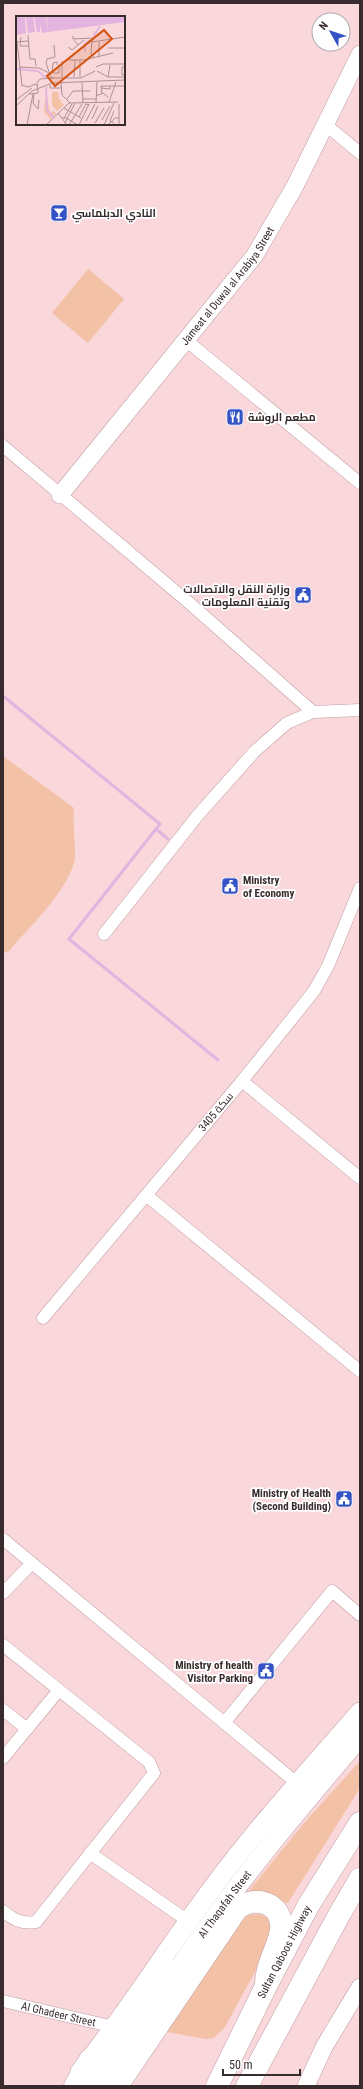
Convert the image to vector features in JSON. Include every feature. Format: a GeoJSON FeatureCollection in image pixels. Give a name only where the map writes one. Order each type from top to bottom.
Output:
{"type":"FeatureCollection","features":[{"type":"Feature","properties":{"kind":"highway","name":"Sultan Qaboos Highway"},"geometry":{"type":"LineString","coordinates":[[217,2086],[266,1986],[308,1906],[360,1823]]}},
{"type":"Feature","properties":{"kind":"highway"},"geometry":{"type":"LineString","coordinates":[[247,2086],[338,1915],[360,1879]]}},
{"type":"Feature","properties":{"kind":"highway"},"geometry":{"type":"LineString","coordinates":[[338,1915],[360,1900]]}},
{"type":"Feature","properties":{"kind":"highway"},"geometry":{"type":"LineString","coordinates":[[117,2086],[236,1910],[251,1902],[262,1902],[273,1908],[280,1917],[282,1924],[280,1938],[267,1969],[266,1986]]}},
{"type":"Feature","properties":{"kind":"highway"},"geometry":{"type":"LineString","coordinates":[[94,2086],[161,1988],[178,1970]]}},
{"type":"Feature","properties":{"kind":"highway"},"geometry":{"type":"LineString","coordinates":[[94,2086],[98,2073],[120,2041],[120,2033],[114,2028]]}},
{"type":"Feature","properties":{"kind":"highway"},"geometry":{"type":"LineString","coordinates":[[76,2086],[90,2060]]}},
{"type":"Feature","properties":{"kind":"main road","name":"Al Thaqafah Street"},"geometry":{"type":"LineString","coordinates":[[69,2086],[114,2028],[188,1921],[241,1851],[360,1712]]}},
{"type":"Feature","properties":{"kind":"main road","name":"Al Thaqafah Street"},"geometry":{"type":"LineString","coordinates":[[111,2086],[156,2004],[178,1970],[244,1877],[296,1812],[360,1737]]}},
{"type":"Feature","properties":{"kind":"street","name":"Jameat al Duwal al Arabiya Street"},"geometry":{"type":"LineString","coordinates":[[60,495],[255,255],[285,205],[360,54]]}},
{"type":"Feature","properties":{"kind":"street"},"geometry":{"type":"LineString","coordinates":[[326,125],[360,153]]}},
{"type":"Feature","properties":{"kind":"street"},"geometry":{"type":"LineString","coordinates":[[187,340],[360,483]]}},
{"type":"Feature","properties":{"kind":"street"},"geometry":{"type":"LineString","coordinates":[[3,446],[187,601],[313,712]]}},
{"type":"Feature","properties":{"kind":"street"},"geometry":{"type":"LineString","coordinates":[[104,934],[198,815],[255,751],[287,723],[313,712],[360,710]]}},
{"type":"Feature","properties":{"kind":"street","name":"سكة 3405"},"geometry":{"type":"LineString","coordinates":[[43,1318],[242,1080],[314,991],[328,966],[360,888]]}},
{"type":"Feature","properties":{"kind":"street"},"geometry":{"type":"LineString","coordinates":[[242,1080],[360,1178]]}},
{"type":"Feature","properties":{"kind":"street"},"geometry":{"type":"LineString","coordinates":[[146,1195],[360,1371]]}},
{"type":"Feature","properties":{"kind":"street"},"geometry":{"type":"LineString","coordinates":[[3,1539],[298,1784]]}},
{"type":"Feature","properties":{"kind":"street"},"geometry":{"type":"LineString","coordinates":[[3,1594],[32,1563]]}},
{"type":"Feature","properties":{"kind":"street"},"geometry":{"type":"LineString","coordinates":[[224,1723],[332,1591],[360,1615]]}},
{"type":"Feature","properties":{"kind":"street"},"geometry":{"type":"LineString","coordinates":[[3,1645],[149,1762],[154,1773],[36,1922],[24,1924],[3,1911]]}},
{"type":"Feature","properties":{"kind":"street"},"geometry":{"type":"LineString","coordinates":[[3,1758],[59,1690]]}},
{"type":"Feature","properties":{"kind":"street"},"geometry":{"type":"LineString","coordinates":[[3,1710],[27,1729]]}},
{"type":"Feature","properties":{"kind":"street"},"geometry":{"type":"LineString","coordinates":[[90,1854],[188,1921]]}},
{"type":"Feature","properties":{"kind":"street"},"geometry":{"type":"LineString","coordinates":[[306,2086],[324,2047],[360,1987]]}},
{"type":"Feature","properties":{"kind":"street","name":"Al Ghadeer Street"},"geometry":{"type":"LineString","coordinates":[[3,2001],[114,2028]]}},
{"type":"Feature","properties":{"kind":"shaded area"},"geometry":{"type":"Polygon","coordinates":[[[88,269],[124,299],[88,343],[52,313],[88,269]]]}},
{"type":"Feature","properties":{"kind":"shaded area"},"geometry":{"type":"Polygon","coordinates":[[[3,756],[74,808],[75,858],[63,887],[55,898],[9,951],[3,953],[3,756]]]}},
{"type":"Feature","properties":{"kind":"shaded area"},"geometry":{"type":"Polygon","coordinates":[[[360,1761],[360,1788],[288,1903],[247,1893],[304,1823],[360,1761]]]}},
{"type":"Feature","properties":{"kind":"shaded area"},"geometry":{"type":"Polygon","coordinates":[[[259,1914],[268,1918],[275,1935],[225,2027],[214,2038],[206,2039],[167,2032],[233,1930],[248,1915],[259,1914]]]}},
{"type":"Feature","properties":{"kind":"waterway"},"geometry":{"type":"LineString","coordinates":[[3,696],[160,824],[156,829],[168,839]]}},
{"type":"Feature","properties":{"kind":"waterway"},"geometry":{"type":"LineString","coordinates":[[156,829],[69,939],[218,1060]]}},
{"type":"Feature","properties":{"kind":"place","name":"النادي الدبلماسي"},"geometry":{"type":"Point","coordinates":[59,213]}},
{"type":"Feature","properties":{"kind":"place","name":"مطعم الروشة"},"geometry":{"type":"Point","coordinates":[235,417]}},
{"type":"Feature","properties":{"kind":"place","name":"وزارة النقل والاتصالات وتقنية المعلومات"},"geometry":{"type":"Point","coordinates":[303,595]}},
{"type":"Feature","properties":{"kind":"place","name":"Ministry of Economy"},"geometry":{"type":"Point","coordinates":[230,886]}},
{"type":"Feature","properties":{"kind":"place","name":"Ministry of Health (Second Building)"},"geometry":{"type":"Point","coordinates":[344,1499]}},
{"type":"Feature","properties":{"kind":"place","name":"Ministry of health Visitor Parking"},"geometry":{"type":"Point","coordinates":[266,1671]}}]}
